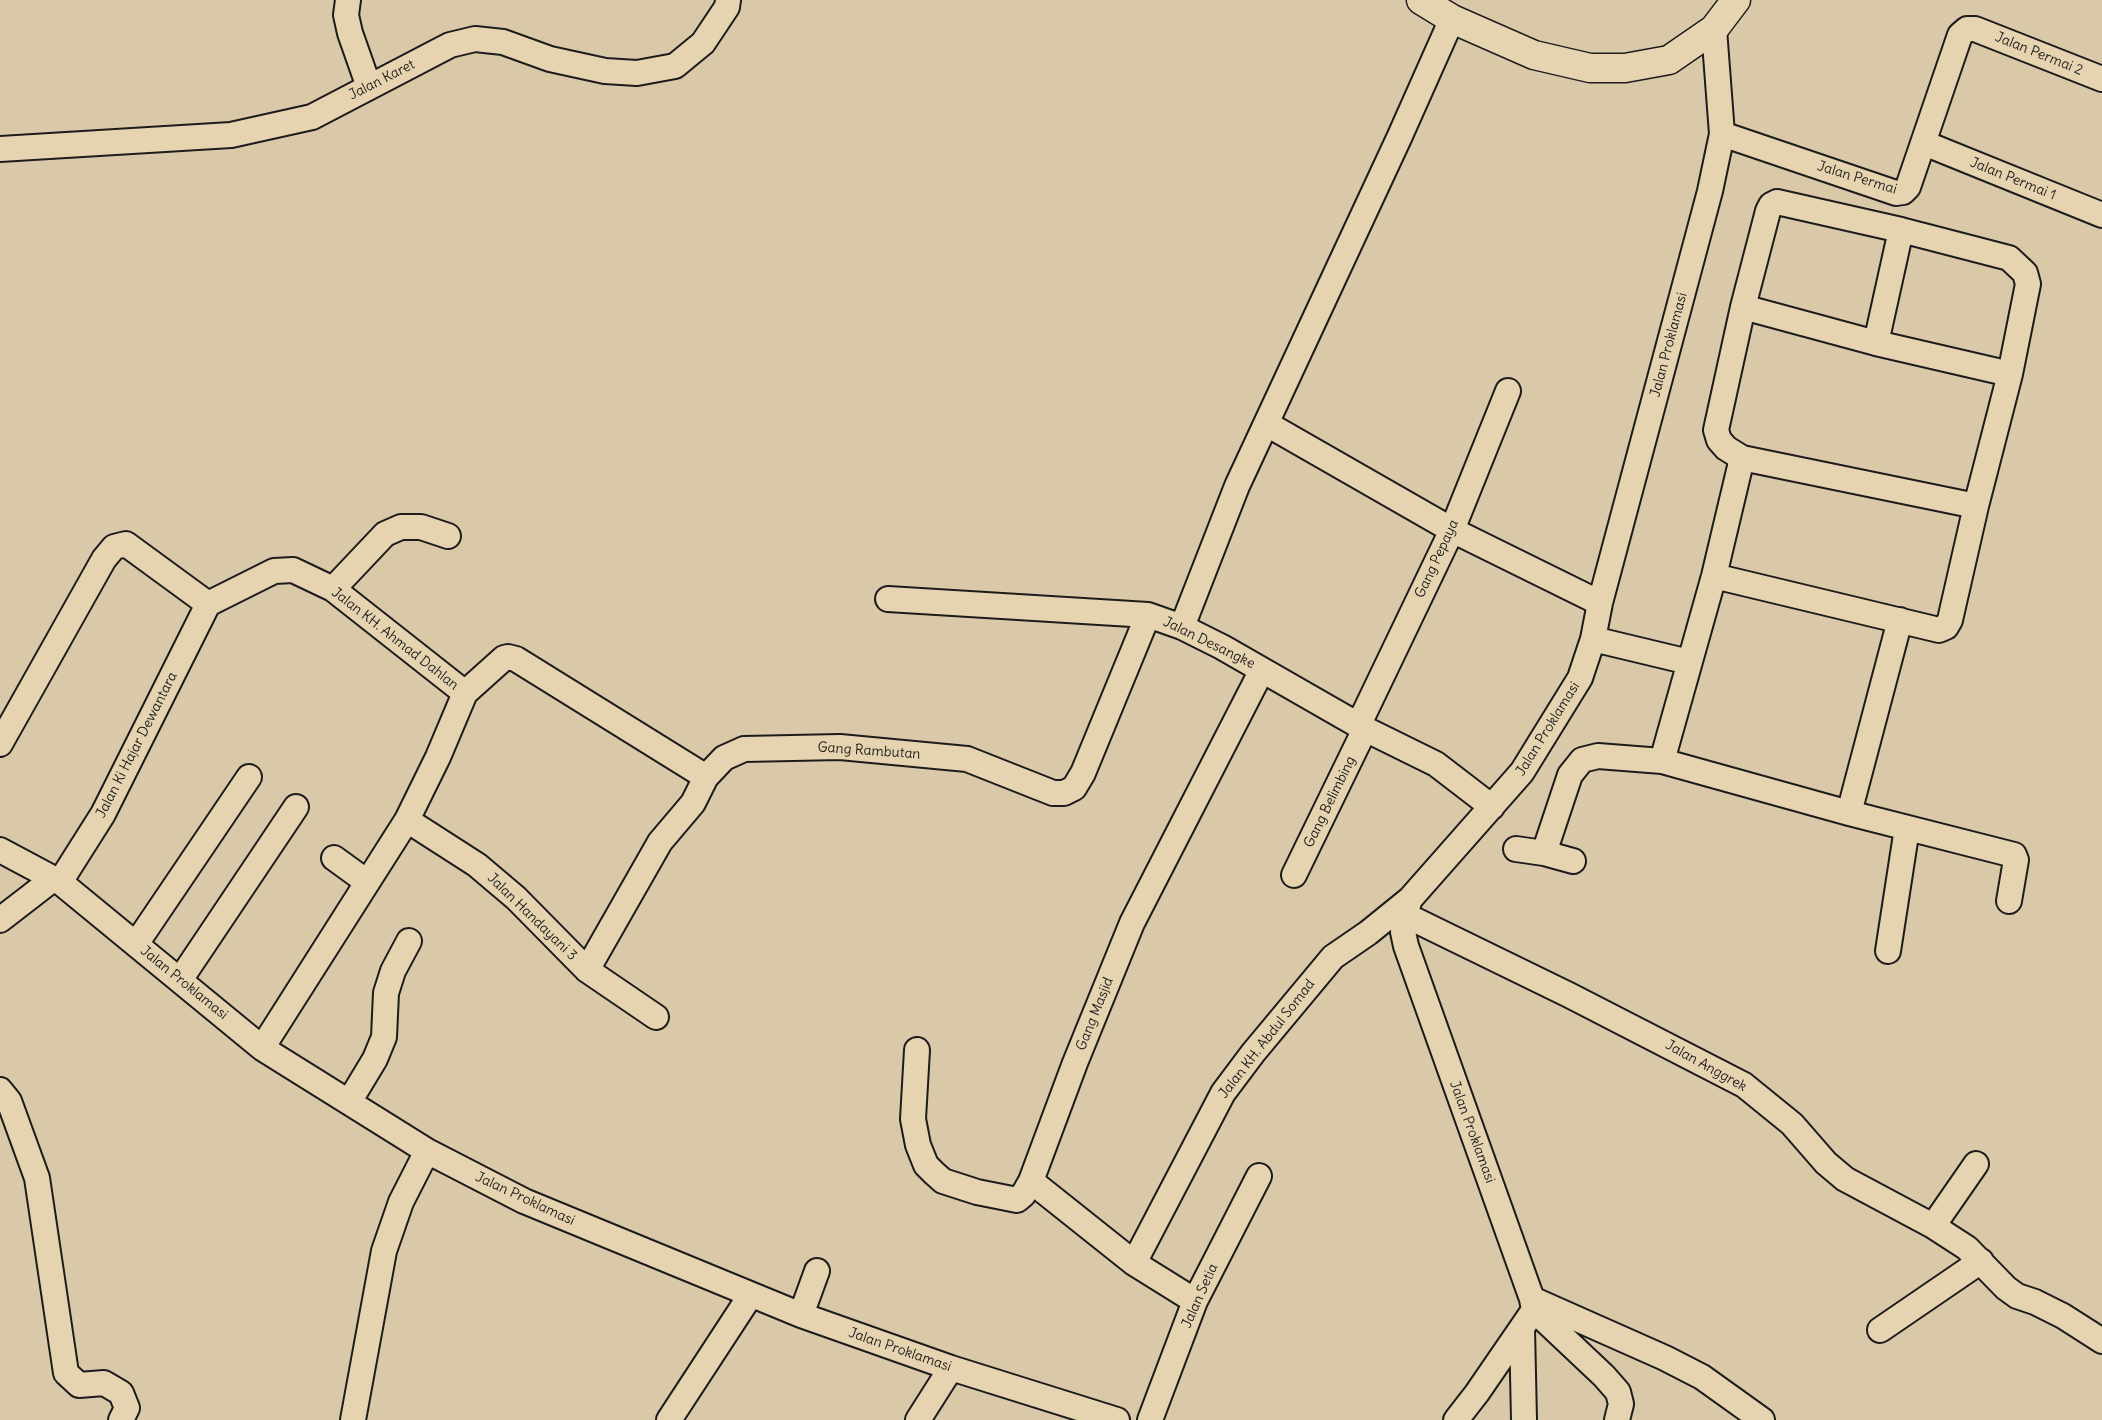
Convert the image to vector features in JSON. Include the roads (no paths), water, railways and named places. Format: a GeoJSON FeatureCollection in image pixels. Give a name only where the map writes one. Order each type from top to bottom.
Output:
{"type":"FeatureCollection","features":[{"type":"Feature","properties":{"kind":"highway"},"geometry":{"type":"LineString","coordinates":[[1421,0],[1452,19],[1534,55],[1590,68],[1625,68],[1669,60],[1714,29],[1736,0]]}},
{"type":"Feature","properties":{"kind":"street"},"geometry":{"type":"LineString","coordinates":[[348,0],[346,15],[369,87]]}},
{"type":"Feature","properties":{"kind":"street","name":"Jalan Karet"},"geometry":{"type":"LineString","coordinates":[[0,149],[231,135],[312,117],[450,45],[475,39],[503,42],[550,59],[605,71],[638,73],[675,66],[703,43],[728,7],[728,0]]}},
{"type":"Feature","properties":{"kind":"street"},"geometry":{"type":"LineString","coordinates":[[1182,627],[1237,486],[1399,138],[1452,19]]}},
{"type":"Feature","properties":{"kind":"street","name":"Jalan Permai 2"},"geometry":{"type":"LineString","coordinates":[[1975,28],[2102,79]]}},
{"type":"Feature","properties":{"kind":"street","name":"Jalan Permai"},"geometry":{"type":"LineString","coordinates":[[1722,134],[1896,193],[1903,192],[1908,187],[1924,143],[1960,35],[1967,29],[1975,28]]}},
{"type":"Feature","properties":{"kind":"street","name":"Jalan Proklamasi"},"geometry":{"type":"LineString","coordinates":[[1529,1313],[1406,946],[1403,932],[1407,907],[1522,772],[1580,678],[1592,639],[1600,602],[1710,191],[1722,134],[1714,29]]}},
{"type":"Feature","properties":{"kind":"street","name":"Jalan Permai 1"},"geometry":{"type":"LineString","coordinates":[[1924,143],[2102,215]]}},
{"type":"Feature","properties":{"kind":"street"},"geometry":{"type":"LineString","coordinates":[[1714,576],[1939,630],[1946,627],[1950,620],[1976,506],[2010,374],[2028,284],[2025,273],[2008,258],[1901,230],[1777,202],[1772,205],[1768,212],[1743,307],[1716,430],[1719,440],[1726,448],[1742,458],[1976,506]]}},
{"type":"Feature","properties":{"kind":"street"},"geometry":{"type":"LineString","coordinates":[[1876,343],[1901,230]]}},
{"type":"Feature","properties":{"kind":"street"},"geometry":{"type":"LineString","coordinates":[[1743,307],[1876,343],[2010,374]]}},
{"type":"Feature","properties":{"kind":"street","name":"Gang Pepaya"},"geometry":{"type":"LineString","coordinates":[[1362,726],[1452,530],[1508,391]]}},
{"type":"Feature","properties":{"kind":"street"},"geometry":{"type":"LineString","coordinates":[[1267,424],[1452,530],[1600,602]]}},
{"type":"Feature","properties":{"kind":"street"},"geometry":{"type":"LineString","coordinates":[[1662,761],[1714,576],[1742,458]]}},
{"type":"Feature","properties":{"kind":"street"},"geometry":{"type":"LineString","coordinates":[[333,589],[385,534],[401,527],[421,526],[448,536]]}},
{"type":"Feature","properties":{"kind":"street"},"geometry":{"type":"LineString","coordinates":[[0,744],[104,559],[114,547],[126,544],[208,604]]}},
{"type":"Feature","properties":{"kind":"street","name":"Jalan KH. Ahmad Dahlan"},"geometry":{"type":"LineString","coordinates":[[208,604],[274,571],[294,570],[333,589],[465,693],[438,757],[407,820],[262,1048]]}},
{"type":"Feature","properties":{"kind":"street","name":"Jalan Desangke"},"geometry":{"type":"LineString","coordinates":[[888,599],[1148,614],[1182,627],[1362,726],[1436,764],[1492,807]]}},
{"type":"Feature","properties":{"kind":"street","name":"Jalan Ki Hajar Dewantara"},"geometry":{"type":"LineString","coordinates":[[0,920],[57,880],[103,814],[208,604]]}},
{"type":"Feature","properties":{"kind":"street","name":"Gang Rambutan"},"geometry":{"type":"LineString","coordinates":[[587,970],[660,842],[693,803],[706,777],[724,758],[744,749],[840,747],[967,760],[1053,793],[1064,793],[1074,788],[1083,773],[1148,614]]}},
{"type":"Feature","properties":{"kind":"street"},"geometry":{"type":"LineString","coordinates":[[1849,813],[1900,620]]}},
{"type":"Feature","properties":{"kind":"street"},"geometry":{"type":"LineString","coordinates":[[1592,639],[1689,662]]}},
{"type":"Feature","properties":{"kind":"street"},"geometry":{"type":"LineString","coordinates":[[465,693],[504,658],[516,659],[706,777]]}},
{"type":"Feature","properties":{"kind":"street","name":"Gang Masjid"},"geometry":{"type":"LineString","coordinates":[[917,1050],[913,1119],[918,1145],[926,1165],[943,1181],[977,1192],[1017,1200],[1023,1195],[1031,1181],[1075,1063],[1132,923],[1262,670]]}},
{"type":"Feature","properties":{"kind":"street","name":"Gang Belimbing"},"geometry":{"type":"LineString","coordinates":[[1294,875],[1362,726]]}},
{"type":"Feature","properties":{"kind":"street"},"geometry":{"type":"LineString","coordinates":[[1544,853],[1570,774],[1582,760],[1598,756],[1662,761],[1849,813],[2014,855],[2016,860],[2009,901]]}},
{"type":"Feature","properties":{"kind":"street"},"geometry":{"type":"LineString","coordinates":[[136,944],[249,777]]}},
{"type":"Feature","properties":{"kind":"street"},"geometry":{"type":"LineString","coordinates":[[180,980],[296,807]]}},
{"type":"Feature","properties":{"kind":"street","name":"Jalan Handayani 3"},"geometry":{"type":"LineString","coordinates":[[407,820],[477,865],[516,898],[587,970],[656,1017]]}},
{"type":"Feature","properties":{"kind":"street"},"geometry":{"type":"LineString","coordinates":[[1888,951],[1907,828]]}},
{"type":"Feature","properties":{"kind":"street"},"geometry":{"type":"LineString","coordinates":[[1516,849],[1544,853],[1573,861]]}},
{"type":"Feature","properties":{"kind":"street","name":"Jalan Proklamasi"},"geometry":{"type":"LineString","coordinates":[[0,850],[57,880],[262,1048],[427,1151],[524,1201],[750,1296],[951,1368],[1117,1420]]}},
{"type":"Feature","properties":{"kind":"street"},"geometry":{"type":"LineString","coordinates":[[334,858],[367,882]]}},
{"type":"Feature","properties":{"kind":"street","name":"Jalan Anggrek"},"geometry":{"type":"LineString","coordinates":[[1407,907],[1569,995],[1744,1085],[1792,1124],[1826,1163],[1845,1179],[1933,1226],[1967,1248],[2016,1296],[2034,1302],[2063,1316],[2102,1341]]}},
{"type":"Feature","properties":{"kind":"street","name":"Jalan KH. Abdul Somad"},"geometry":{"type":"LineString","coordinates":[[1134,1263],[1223,1093],[1253,1053],[1333,957],[1407,907]]}},
{"type":"Feature","properties":{"kind":"street"},"geometry":{"type":"LineString","coordinates":[[349,1102],[375,1058],[384,1037],[386,993],[393,971],[409,941]]}},
{"type":"Feature","properties":{"kind":"street"},"geometry":{"type":"LineString","coordinates":[[0,1090],[9,1101],[37,1178],[66,1373],[79,1385],[104,1383],[121,1393],[127,1408],[121,1420]]}},
{"type":"Feature","properties":{"kind":"street"},"geometry":{"type":"LineString","coordinates":[[353,1420],[384,1251],[401,1202],[427,1151]]}},
{"type":"Feature","properties":{"kind":"street"},"geometry":{"type":"LineString","coordinates":[[1933,1226],[1976,1164]]}},
{"type":"Feature","properties":{"kind":"street","name":"Jalan Setia"},"geometry":{"type":"LineString","coordinates":[[1150,1420],[1195,1301],[1259,1176]]}},
{"type":"Feature","properties":{"kind":"street"},"geometry":{"type":"LineString","coordinates":[[1031,1181],[1134,1263],[1195,1301]]}},
{"type":"Feature","properties":{"kind":"street"},"geometry":{"type":"LineString","coordinates":[[1880,1330],[1981,1261]]}},
{"type":"Feature","properties":{"kind":"street"},"geometry":{"type":"LineString","coordinates":[[802,1315],[817,1271]]}},
{"type":"Feature","properties":{"kind":"street"},"geometry":{"type":"LineString","coordinates":[[669,1420],[750,1296]]}},
{"type":"Feature","properties":{"kind":"street"},"geometry":{"type":"LineString","coordinates":[[1456,1420],[1529,1313]]}},
{"type":"Feature","properties":{"kind":"street"},"geometry":{"type":"LineString","coordinates":[[1524,1420],[1529,1313]]}},
{"type":"Feature","properties":{"kind":"street"},"geometry":{"type":"LineString","coordinates":[[1529,1313],[1604,1376],[1618,1392],[1621,1404],[1617,1420]]}},
{"type":"Feature","properties":{"kind":"street"},"geometry":{"type":"LineString","coordinates":[[1529,1313],[1665,1358],[1702,1377],[1762,1420]]}},
{"type":"Feature","properties":{"kind":"street"},"geometry":{"type":"LineString","coordinates":[[918,1420],[951,1368]]}}]}
